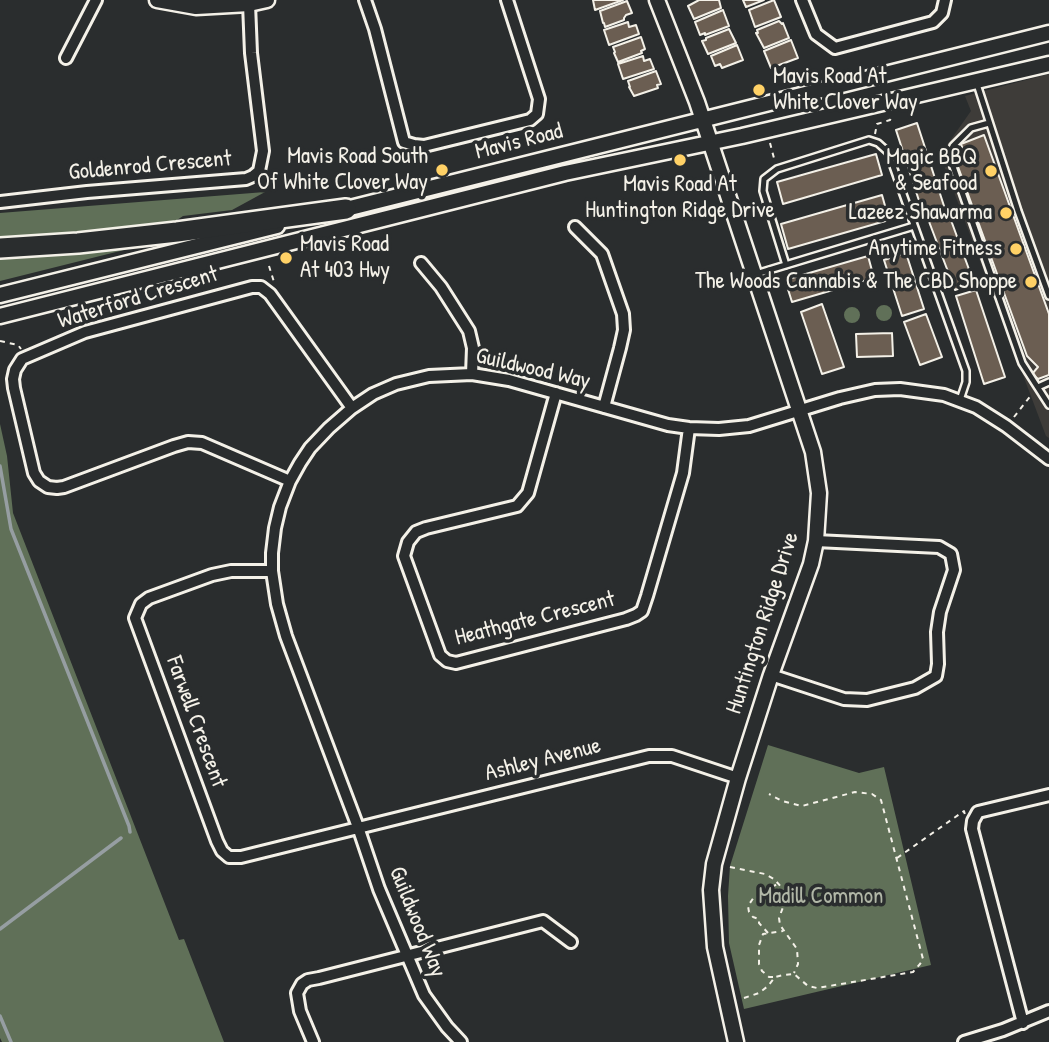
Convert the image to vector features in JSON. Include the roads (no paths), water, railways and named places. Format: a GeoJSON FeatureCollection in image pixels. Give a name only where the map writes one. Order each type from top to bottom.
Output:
{"type":"FeatureCollection","features":[{"type":"Feature","properties":{"kind":"highway"},"geometry":{"type":"LineString","coordinates":[[0,248],[78,243],[346,209]]}},
{"type":"Feature","properties":{"kind":"main road"},"geometry":{"type":"LineString","coordinates":[[157,0],[196,8],[267,0]]}},
{"type":"Feature","properties":{"kind":"main road","name":"Huntington Ridge Drive"},"geometry":{"type":"LineString","coordinates":[[657,0],[711,142],[755,274],[813,452],[819,493],[816,541],[738,778],[715,857],[710,890],[715,947],[736,1042]]}},
{"type":"Feature","properties":{"kind":"main road","name":"Mavis Road"},"geometry":{"type":"LineString","coordinates":[[0,295],[1049,33]]}},
{"type":"Feature","properties":{"kind":"main road","name":"Mavis Road"},"geometry":{"type":"LineString","coordinates":[[0,316],[565,173],[1049,64]]}},
{"type":"Feature","properties":{"kind":"street"},"geometry":{"type":"LineString","coordinates":[[66,58],[96,0]]}},
{"type":"Feature","properties":{"kind":"street"},"geometry":{"type":"LineString","coordinates":[[365,0],[404,142],[424,146],[530,120],[537,114],[540,99],[507,0]]}},
{"type":"Feature","properties":{"kind":"street"},"geometry":{"type":"LineString","coordinates":[[802,0],[816,34],[835,48],[933,22],[942,13],[945,0]]}},
{"type":"Feature","properties":{"kind":"street","name":"Goldenrod Crescent"},"geometry":{"type":"LineString","coordinates":[[0,202],[246,179],[260,171],[263,151],[251,53],[249,4]]}},
{"type":"Feature","properties":{"kind":"street"},"geometry":{"type":"LineString","coordinates":[[575,227],[602,254],[623,314],[621,348],[604,407]]}},
{"type":"Feature","properties":{"kind":"street"},"geometry":{"type":"LineString","coordinates":[[421,263],[441,287],[469,331],[473,348],[472,374]]}},
{"type":"Feature","properties":{"kind":"street","name":"Waterford Crescent"},"geometry":{"type":"LineString","coordinates":[[290,481],[202,443],[188,442],[64,487],[48,486],[39,481],[34,473],[13,379],[15,370],[23,359],[85,332],[252,287],[261,287],[270,294],[352,408]]}},
{"type":"Feature","properties":{"kind":"street","name":"Guildwood Way"},"geometry":{"type":"LineString","coordinates":[[461,1042],[424,995],[379,890],[286,636],[277,604],[272,553],[280,507],[290,481],[310,448],[329,428],[373,394],[396,384],[429,376],[472,374],[509,380],[668,425],[719,429],[749,426],[840,397],[875,390],[900,389],[929,392],[960,400],[993,417],[1049,459]]}},
{"type":"Feature","properties":{"kind":"street","name":"Heathgate Crescent"},"geometry":{"type":"LineString","coordinates":[[556,393],[528,493],[517,506],[426,528],[416,532],[408,542],[404,556],[440,655],[447,661],[456,663],[626,619],[642,611],[683,473],[689,428]]}},
{"type":"Feature","properties":{"kind":"street"},"geometry":{"type":"LineString","coordinates":[[771,675],[844,699],[867,699],[915,688],[936,676],[939,664],[937,632],[940,611],[954,570],[951,554],[939,547],[816,541]]}},
{"type":"Feature","properties":{"kind":"street","name":"Farwell Crescent"},"geometry":{"type":"LineString","coordinates":[[272,571],[231,571],[212,575],[149,597],[141,604],[135,618],[222,851],[229,857],[241,857],[358,827]]}},
{"type":"Feature","properties":{"kind":"street","name":"Ashley Avenue"},"geometry":{"type":"LineString","coordinates":[[358,827],[649,756],[672,756],[738,778]]}},
{"type":"Feature","properties":{"kind":"street"},"geometry":{"type":"LineString","coordinates":[[1023,1023],[972,829],[978,812],[1049,795]]}},
{"type":"Feature","properties":{"kind":"street"},"geometry":{"type":"LineString","coordinates":[[313,1042],[300,1011],[297,993],[307,980],[543,921],[570,942]]}},
{"type":"Feature","properties":{"kind":"street"},"geometry":{"type":"LineString","coordinates":[[964,1042],[1023,1023],[1049,1011]]}},
{"type":"Feature","properties":{"kind":"lane"},"geometry":{"type":"LineString","coordinates":[[976,82],[1049,296]]}},
{"type":"Feature","properties":{"kind":"lane"},"geometry":{"type":"LineString","coordinates":[[989,123],[971,128],[953,145],[950,158],[1022,363],[1049,405]]}},
{"type":"Feature","properties":{"kind":"lane"},"geometry":{"type":"LineString","coordinates":[[786,265],[763,191],[764,179],[777,169],[869,140],[875,142],[888,152],[966,371],[966,383],[960,400]]}},
{"type":"Feature","properties":{"kind":"lane"},"geometry":{"type":"LineString","coordinates":[[755,274],[914,226]]}},
{"type":"Feature","properties":{"kind":"lane"},"geometry":{"type":"LineString","coordinates":[[1038,387],[1049,382]]}},
{"type":"Feature","properties":{"kind":"waterway"},"geometry":{"type":"LineString","coordinates":[[0,466],[11,529],[130,832]]}},
{"type":"Feature","properties":{"kind":"waterway"},"geometry":{"type":"LineString","coordinates":[[0,929],[121,838]]}},
{"type":"Feature","properties":{"kind":"waterway"},"geometry":{"type":"LineString","coordinates":[[0,1016],[11,1042]]}},
{"type":"Feature","properties":{"kind":"place","name":"Mavis Road At White Clover Way"},"geometry":{"type":"Point","coordinates":[759,90]}},
{"type":"Feature","properties":{"kind":"place","name":"Mavis Road At Huntington Ridge Drive"},"geometry":{"type":"Point","coordinates":[680,160]}},
{"type":"Feature","properties":{"kind":"place","name":"Mavis Road South Of White Clover Way"},"geometry":{"type":"Point","coordinates":[442,170]}},
{"type":"Feature","properties":{"kind":"place","name":"Magic BBQ & Seafood"},"geometry":{"type":"Point","coordinates":[991,171]}},
{"type":"Feature","properties":{"kind":"place","name":"Lazeez Shawarma"},"geometry":{"type":"Point","coordinates":[1006,213]}},
{"type":"Feature","properties":{"kind":"place","name":"Anytime Fitness"},"geometry":{"type":"Point","coordinates":[1016,249]}},
{"type":"Feature","properties":{"kind":"place","name":"Mavis Road At 403 Hwy"},"geometry":{"type":"Point","coordinates":[286,258]}},
{"type":"Feature","properties":{"kind":"place","name":"The Woods Cannabis & The CBD Shoppe"},"geometry":{"type":"Point","coordinates":[1031,282]}},
{"type":"Feature","properties":{"kind":"park label","name":"Madill Common"},"geometry":{"type":"Point","coordinates":[821,897]}}]}
